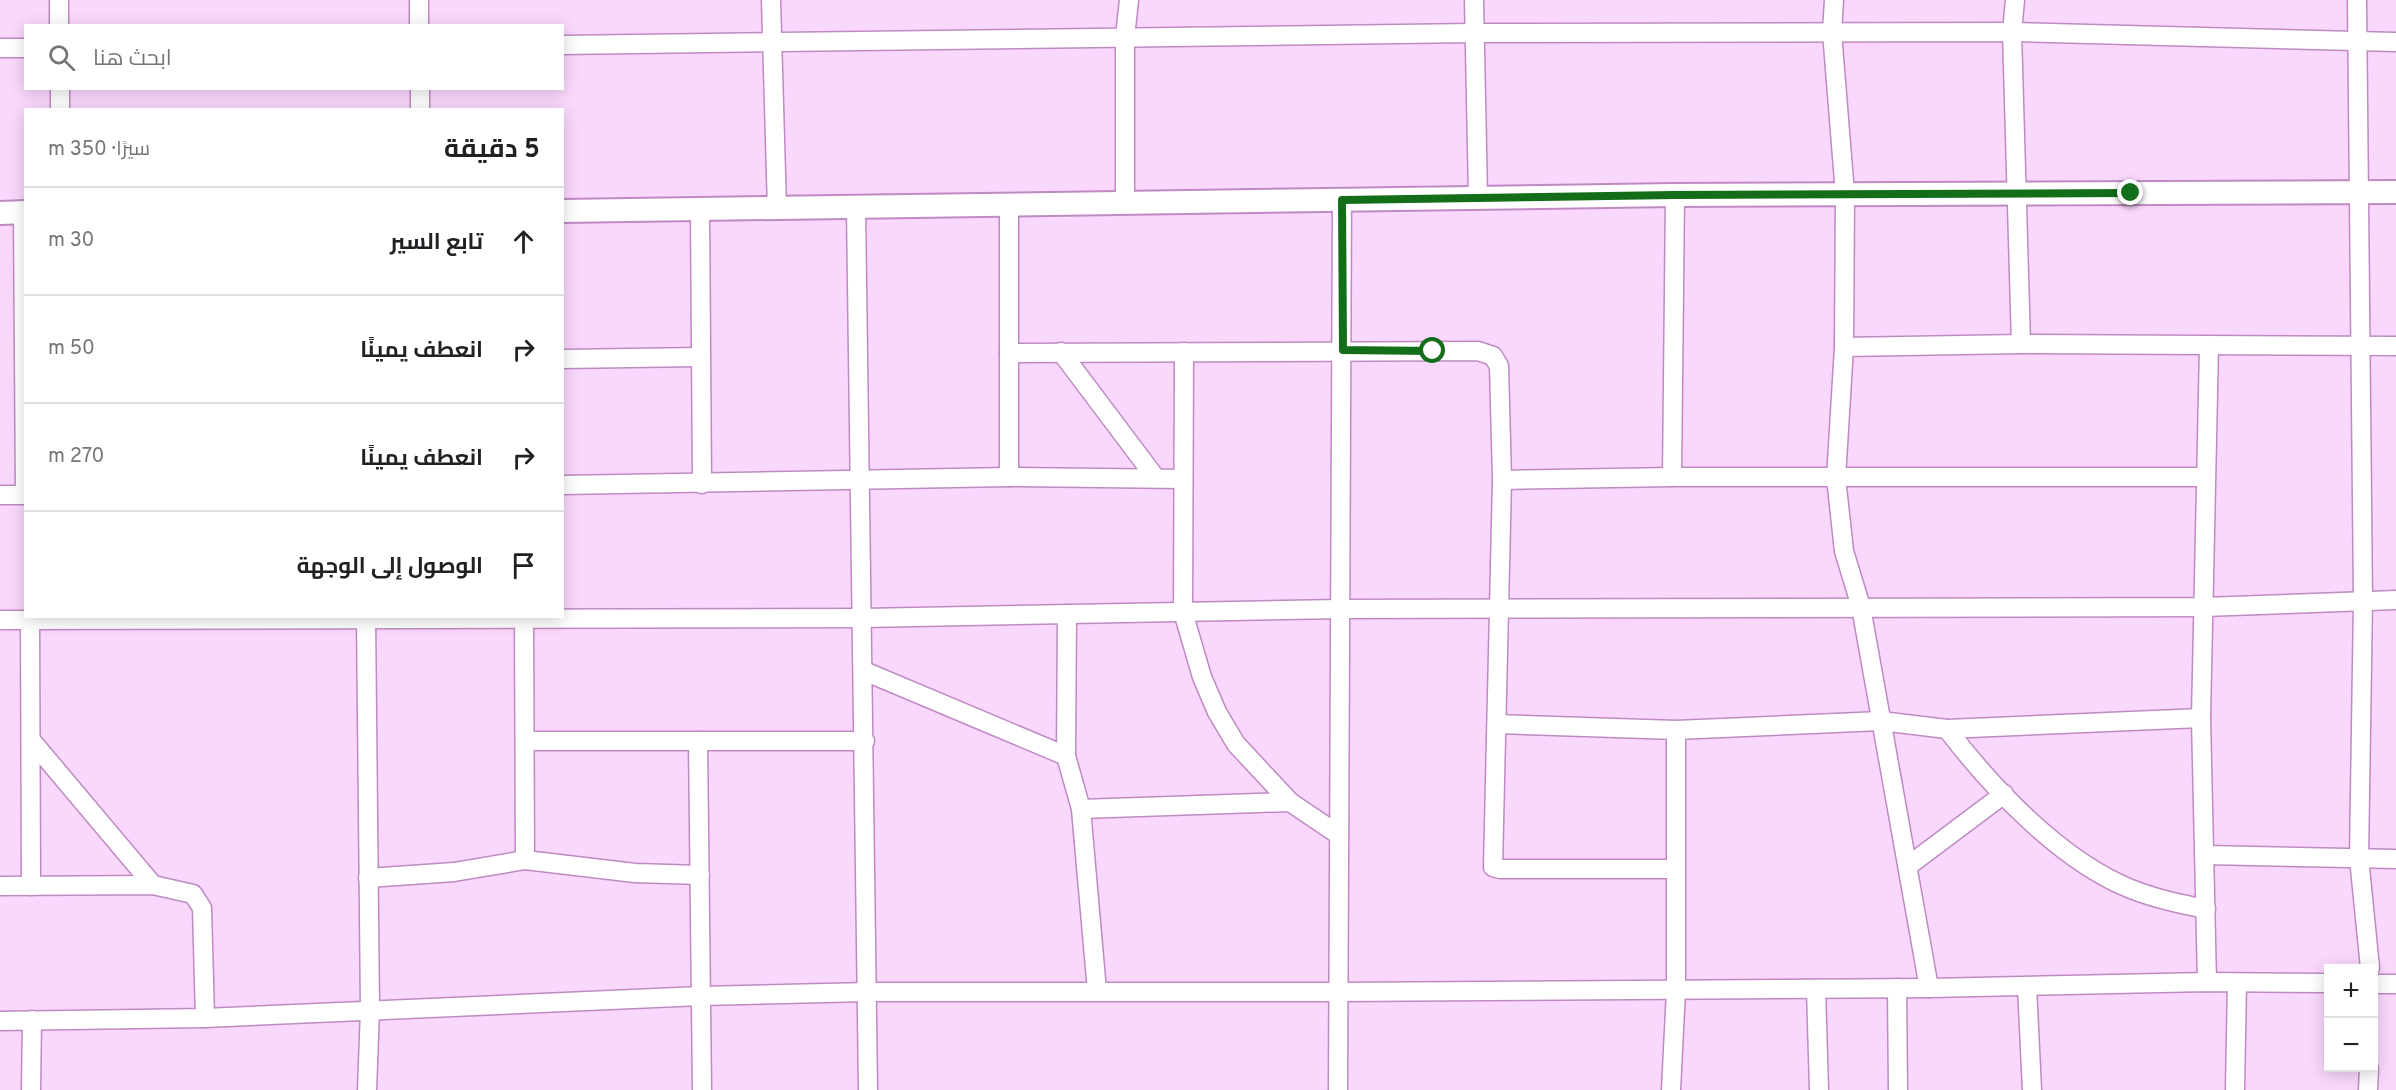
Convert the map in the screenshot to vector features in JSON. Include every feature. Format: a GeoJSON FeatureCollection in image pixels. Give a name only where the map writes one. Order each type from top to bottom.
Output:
{"type":"FeatureCollection","features":[{"type":"Feature","properties":{"kind":"street"},"geometry":{"type":"LineString","coordinates":[[59,0],[59,24]]}},
{"type":"Feature","properties":{"kind":"street"},"geometry":{"type":"LineString","coordinates":[[419,0],[419,24]]}},
{"type":"Feature","properties":{"kind":"street"},"geometry":{"type":"LineString","coordinates":[[771,0],[777,209]]}},
{"type":"Feature","properties":{"kind":"street"},"geometry":{"type":"LineString","coordinates":[[1125,202],[1125,37],[1129,0]]}},
{"type":"Feature","properties":{"kind":"street"},"geometry":{"type":"LineString","coordinates":[[1474,0],[1478,197]]}},
{"type":"Feature","properties":{"kind":"street"},"geometry":{"type":"LineString","coordinates":[[1834,0],[1832,32],[1845,194],[1844,347],[1836,478],[1844,551],[1862,607],[1929,988]]}},
{"type":"Feature","properties":{"kind":"street"},"geometry":{"type":"LineString","coordinates":[[2015,0],[2012,32],[2021,344]]}},
{"type":"Feature","properties":{"kind":"street"},"geometry":{"type":"LineString","coordinates":[[2357,0],[2360,192],[2359,346],[2364,600],[2359,858],[2370,964]]}},
{"type":"Feature","properties":{"kind":"street"},"geometry":{"type":"LineString","coordinates":[[564,45],[1473,33],[1832,32],[2012,32],[2396,42]]}},
{"type":"Feature","properties":{"kind":"street"},"geometry":{"type":"LineString","coordinates":[[0,48],[24,48]]}},
{"type":"Feature","properties":{"kind":"street"},"geometry":{"type":"LineString","coordinates":[[60,90],[60,108]]}},
{"type":"Feature","properties":{"kind":"street"},"geometry":{"type":"LineString","coordinates":[[420,90],[420,108]]}},
{"type":"Feature","properties":{"kind":"street"},"geometry":{"type":"LineString","coordinates":[[564,211],[1478,197],[2396,192]]}},
{"type":"Feature","properties":{"kind":"street"},"geometry":{"type":"LineString","coordinates":[[1672,477],[1675,195]]}},
{"type":"Feature","properties":{"kind":"street"},"geometry":{"type":"LineString","coordinates":[[1338,1090],[1342,200]]}},
{"type":"Feature","properties":{"kind":"street"},"geometry":{"type":"LineString","coordinates":[[1009,205],[1009,477]]}},
{"type":"Feature","properties":{"kind":"street"},"geometry":{"type":"LineString","coordinates":[[856,208],[864,618],[868,1090]]}},
{"type":"Feature","properties":{"kind":"street"},"geometry":{"type":"LineString","coordinates":[[700,210],[702,484]]}},
{"type":"Feature","properties":{"kind":"street"},"geometry":{"type":"LineString","coordinates":[[0,213],[24,212]]}},
{"type":"Feature","properties":{"kind":"street"},"geometry":{"type":"LineString","coordinates":[[1844,347],[2021,344],[2396,346]]}},
{"type":"Feature","properties":{"kind":"street"},"geometry":{"type":"LineString","coordinates":[[2207,982],[2206,855],[2201,718],[2209,346]]}},
{"type":"Feature","properties":{"kind":"street"},"geometry":{"type":"LineString","coordinates":[[1009,353],[1343,350],[1478,351],[1493,356],[1500,366],[1502,480],[1493,867],[1500,869],[1676,869]]}},
{"type":"Feature","properties":{"kind":"street"},"geometry":{"type":"LineString","coordinates":[[1061,352],[1155,477]]}},
{"type":"Feature","properties":{"kind":"street"},"geometry":{"type":"LineString","coordinates":[[1184,352],[1183,612],[1202,677],[1217,712],[1236,744],[1290,802],[1339,835]]}},
{"type":"Feature","properties":{"kind":"street"},"geometry":{"type":"LineString","coordinates":[[564,358],[700,357]]}},
{"type":"Feature","properties":{"kind":"street"},"geometry":{"type":"LineString","coordinates":[[564,486],[1009,477],[1183,479]]}},
{"type":"Feature","properties":{"kind":"street"},"geometry":{"type":"LineString","coordinates":[[1502,480],[1672,477],[2205,477]]}},
{"type":"Feature","properties":{"kind":"street"},"geometry":{"type":"LineString","coordinates":[[0,495],[24,495]]}},
{"type":"Feature","properties":{"kind":"street"},"geometry":{"type":"LineString","coordinates":[[564,617],[864,618],[1500,608],[2204,607],[2396,600]]}},
{"type":"Feature","properties":{"kind":"street"},"geometry":{"type":"LineString","coordinates":[[1067,614],[1066,756],[1081,809],[1097,991]]}},
{"type":"Feature","properties":{"kind":"street"},"geometry":{"type":"LineString","coordinates":[[0,620],[145,618]]}},
{"type":"Feature","properties":{"kind":"street"},"geometry":{"type":"LineString","coordinates":[[366,618],[370,1010],[368,1090]]}},
{"type":"Feature","properties":{"kind":"street"},"geometry":{"type":"LineString","coordinates":[[524,618],[525,860]]}},
{"type":"Feature","properties":{"kind":"street"},"geometry":{"type":"LineString","coordinates":[[30,620],[31,886]]}},
{"type":"Feature","properties":{"kind":"street"},"geometry":{"type":"LineString","coordinates":[[864,671],[1066,756]]}},
{"type":"Feature","properties":{"kind":"street"},"geometry":{"type":"LineString","coordinates":[[1497,724],[1676,730],[1881,721],[1947,729],[2201,718]]}},
{"type":"Feature","properties":{"kind":"street"},"geometry":{"type":"LineString","coordinates":[[1947,729],[1968,757],[2004,794],[2054,841],[2097,871],[2130,889],[2206,909]]}},
{"type":"Feature","properties":{"kind":"street"},"geometry":{"type":"LineString","coordinates":[[1671,1090],[1676,990],[1676,730]]}},
{"type":"Feature","properties":{"kind":"street"},"geometry":{"type":"LineString","coordinates":[[31,740],[153,885]]}},
{"type":"Feature","properties":{"kind":"street"},"geometry":{"type":"LineString","coordinates":[[525,741],[865,741]]}},
{"type":"Feature","properties":{"kind":"street"},"geometry":{"type":"LineString","coordinates":[[698,741],[702,1090]]}},
{"type":"Feature","properties":{"kind":"street"},"geometry":{"type":"LineString","coordinates":[[1908,866],[2004,794]]}},
{"type":"Feature","properties":{"kind":"street"},"geometry":{"type":"LineString","coordinates":[[1081,809],[1290,802]]}},
{"type":"Feature","properties":{"kind":"street"},"geometry":{"type":"LineString","coordinates":[[2206,855],[2396,858]]}},
{"type":"Feature","properties":{"kind":"street"},"geometry":{"type":"LineString","coordinates":[[368,878],[454,872],[525,860],[635,873],[700,875]]}},
{"type":"Feature","properties":{"kind":"street"},"geometry":{"type":"LineString","coordinates":[[0,886],[153,885],[193,894],[202,908],[205,1018]]}},
{"type":"Feature","properties":{"kind":"street"},"geometry":{"type":"LineString","coordinates":[[0,1021],[205,1018],[701,996],[868,992],[1676,990],[1929,988],[2207,982],[2324,983]]}},
{"type":"Feature","properties":{"kind":"street"},"geometry":{"type":"LineString","coordinates":[[2235,1090],[2236,983]]}},
{"type":"Feature","properties":{"kind":"street"},"geometry":{"type":"LineString","coordinates":[[2378,984],[2396,984]]}},
{"type":"Feature","properties":{"kind":"street"},"geometry":{"type":"LineString","coordinates":[[2027,986],[2032,1090]]}},
{"type":"Feature","properties":{"kind":"street"},"geometry":{"type":"LineString","coordinates":[[1897,988],[1898,1090]]}},
{"type":"Feature","properties":{"kind":"street"},"geometry":{"type":"LineString","coordinates":[[1816,989],[1818,1090]]}},
{"type":"Feature","properties":{"kind":"street"},"geometry":{"type":"LineString","coordinates":[[31,1090],[32,1020]]}},
{"type":"Feature","properties":{"kind":"street"},"geometry":{"type":"LineString","coordinates":[[2368,1090],[2369,1072]]}},
{"type":"Feature","properties":{"kind":"route"},"geometry":{"type":"LineString","coordinates":[[1433,351],[1343,350],[1342,200],[1675,195],[2131,193]]}}]}
